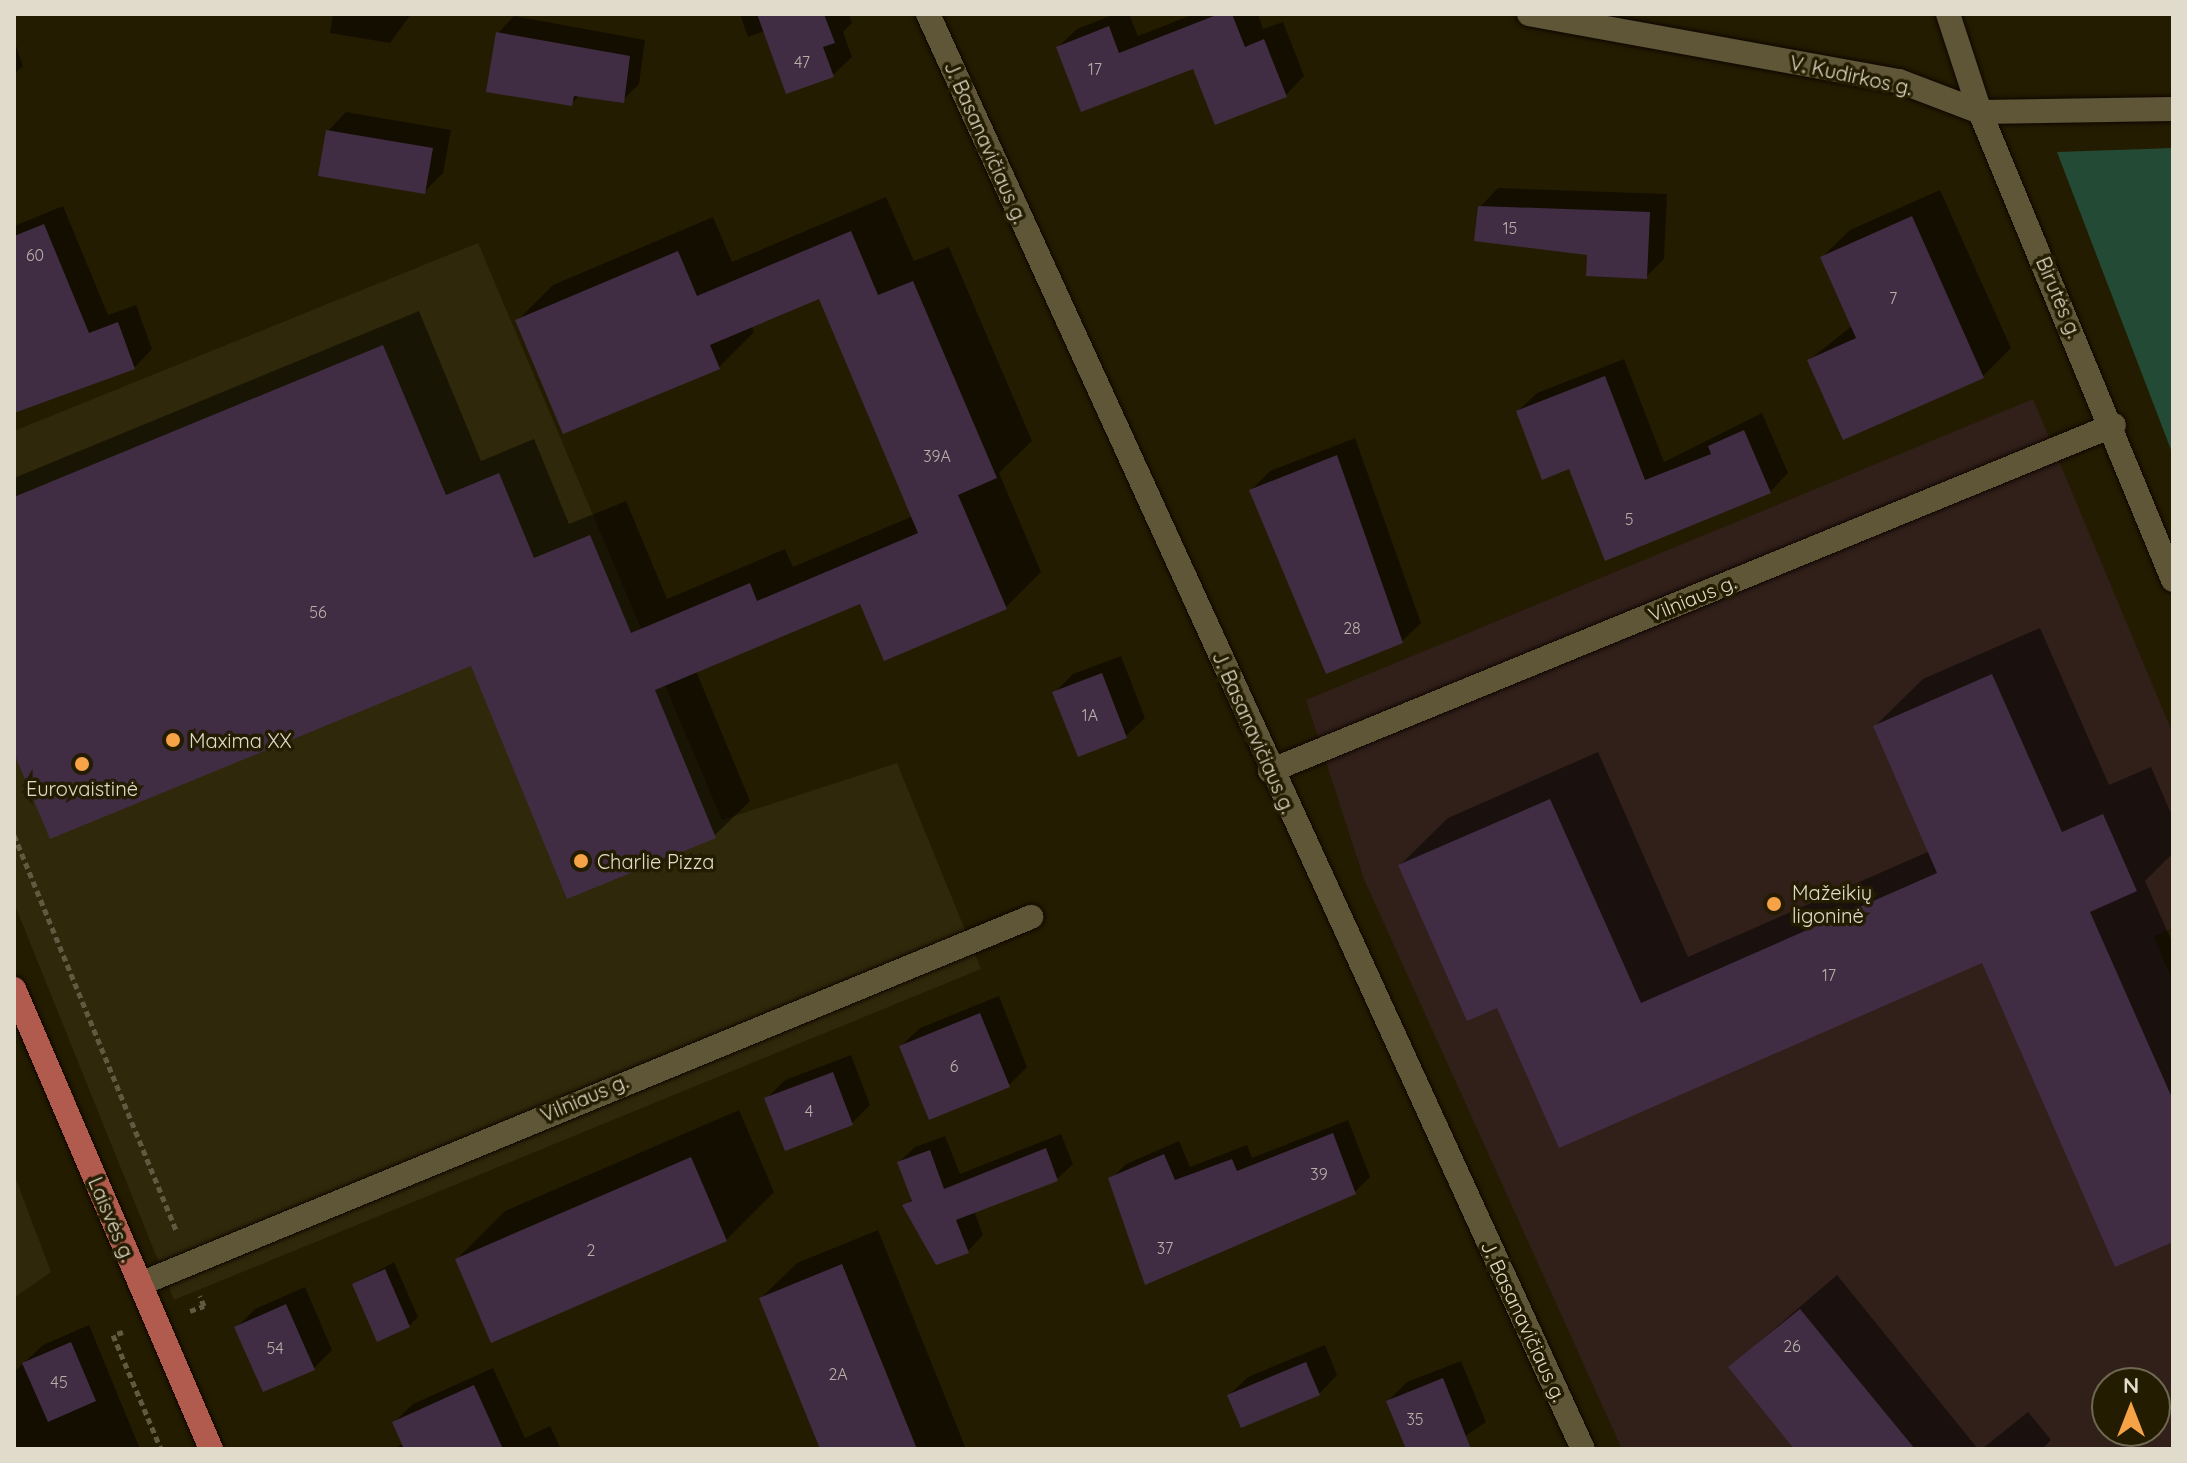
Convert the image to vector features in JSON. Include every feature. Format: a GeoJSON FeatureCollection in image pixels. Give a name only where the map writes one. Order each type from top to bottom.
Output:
{"type":"FeatureCollection","features":[{"type":"Feature","properties":{"kind":"main road","name":"Laisvės g."},"geometry":{"type":"LineString","coordinates":[[14,989],[211,1449]]}},
{"type":"Feature","properties":{"kind":"street","name":"J. Basanavičiaus g."},"geometry":{"type":"LineString","coordinates":[[928,14],[1270,771],[1583,1449]]}},
{"type":"Feature","properties":{"kind":"street","name":"V. Kudirkos g."},"geometry":{"type":"LineString","coordinates":[[1529,14],[1899,81],[1980,112],[2173,109]]}},
{"type":"Feature","properties":{"kind":"street","name":"Birutės g."},"geometry":{"type":"LineString","coordinates":[[1948,14],[1980,112],[2114,425],[2173,580]]}},
{"type":"Feature","properties":{"kind":"street","name":"Vilniaus g."},"geometry":{"type":"LineString","coordinates":[[1270,771],[2114,425]]}},
{"type":"Feature","properties":{"kind":"street","name":"Vilniaus g."},"geometry":{"type":"LineString","coordinates":[[140,1284],[1031,917]]}},
{"type":"Feature","properties":{"kind":"shaded area"},"geometry":{"type":"Polygon","coordinates":[[[478,243],[722,820],[897,763],[981,969],[174,1300],[14,903],[14,431],[478,243]]]}},
{"type":"Feature","properties":{"kind":"shaded area","name":"Mažeikių ligoninė"},"geometry":{"type":"Polygon","coordinates":[[[2033,399],[2173,734],[2173,928],[2154,936],[2173,983],[2173,1449],[1622,1449],[1364,879],[1306,700],[2033,399]]]}},
{"type":"Feature","properties":{"kind":"shaded area"},"geometry":{"type":"Polygon","coordinates":[[[14,1174],[51,1272],[14,1298],[14,1174]]]}},
{"type":"Feature","properties":{"kind":"green space"},"geometry":{"type":"Polygon","coordinates":[[[2173,148],[2173,455],[2057,152],[2173,148]]]}},
{"type":"Feature","properties":{"kind":"building"},"geometry":{"type":"Polygon","coordinates":[[[757,14],[824,14],[835,43],[823,47],[834,77],[786,94],[757,14]]]}},
{"type":"Feature","properties":{"kind":"building"},"geometry":{"type":"Polygon","coordinates":[[[1219,14],[1232,14],[1245,47],[1264,39],[1287,97],[1215,125],[1193,69],[1081,112],[1056,47],[1109,26],[1119,53],[1219,14]]]}},
{"type":"Feature","properties":{"kind":"building"},"geometry":{"type":"Polygon","coordinates":[[[496,32],[630,56],[624,103],[574,96],[572,106],[486,92],[496,32]]]}},
{"type":"Feature","properties":{"kind":"building"},"geometry":{"type":"Polygon","coordinates":[[[326,130],[433,148],[425,194],[318,176],[326,130]]]}},
{"type":"Feature","properties":{"kind":"building"},"geometry":{"type":"Polygon","coordinates":[[[1478,206],[1650,212],[1647,279],[1586,276],[1587,255],[1474,241],[1478,206]]]}},
{"type":"Feature","properties":{"kind":"building"},"geometry":{"type":"Polygon","coordinates":[[[1912,216],[1984,378],[1843,440],[1807,360],[1856,338],[1820,257],[1912,216]]]}},
{"type":"Feature","properties":{"kind":"building"},"geometry":{"type":"Polygon","coordinates":[[[44,224],[89,333],[118,322],[135,369],[14,413],[14,236],[44,224]]]}},
{"type":"Feature","properties":{"kind":"building"},"geometry":{"type":"Polygon","coordinates":[[[851,231],[878,295],[913,281],[997,478],[958,495],[1007,609],[884,661],[860,604],[655,690],[716,838],[567,899],[471,666],[50,839],[14,753],[14,497],[383,345],[446,495],[499,473],[534,558],[590,535],[631,633],[750,583],[757,601],[918,533],[819,299],[710,345],[720,369],[563,434],[515,320],[678,251],[697,296],[851,231]]]}},
{"type":"Feature","properties":{"kind":"building"},"geometry":{"type":"Polygon","coordinates":[[[1605,376],[1645,480],[1711,454],[1708,446],[1744,430],[1771,493],[1605,561],[1569,469],[1542,480],[1516,411],[1605,376]]]}},
{"type":"Feature","properties":{"kind":"building"},"geometry":{"type":"Polygon","coordinates":[[[1337,455],[1403,643],[1326,674],[1249,490],[1337,455]]]}},
{"type":"Feature","properties":{"kind":"building"},"geometry":{"type":"Polygon","coordinates":[[[1102,673],[1127,738],[1078,757],[1052,692],[1102,673]]]}},
{"type":"Feature","properties":{"kind":"building"},"geometry":{"type":"Polygon","coordinates":[[[1992,674],[2062,832],[2103,814],[2137,891],[2090,912],[2173,1100],[2173,1242],[2115,1267],[1982,963],[1559,1148],[1497,1008],[1467,1021],[1398,865],[1550,799],[1641,1003],[1937,873],[1873,726],[1992,674]]]}},
{"type":"Feature","properties":{"kind":"building"},"geometry":{"type":"Polygon","coordinates":[[[980,1013],[1010,1087],[929,1120],[899,1046],[980,1013]]]}},
{"type":"Feature","properties":{"kind":"building"},"geometry":{"type":"Polygon","coordinates":[[[833,1072],[853,1125],[785,1151],[764,1098],[833,1072]]]}},
{"type":"Feature","properties":{"kind":"building"},"geometry":{"type":"Polygon","coordinates":[[[1333,1133],[1356,1194],[1145,1285],[1108,1178],[1164,1154],[1175,1180],[1232,1159],[1237,1171],[1333,1133]]]}},
{"type":"Feature","properties":{"kind":"building"},"geometry":{"type":"Polygon","coordinates":[[[1046,1148],[1058,1181],[956,1220],[969,1253],[936,1265],[902,1205],[912,1201],[897,1162],[930,1150],[944,1189],[1046,1148]]]}},
{"type":"Feature","properties":{"kind":"building"},"geometry":{"type":"Polygon","coordinates":[[[691,1157],[727,1241],[491,1343],[455,1259],[691,1157]]]}},
{"type":"Feature","properties":{"kind":"building"},"geometry":{"type":"Polygon","coordinates":[[[842,1264],[917,1449],[820,1449],[759,1298],[842,1264]]]}},
{"type":"Feature","properties":{"kind":"building"},"geometry":{"type":"Polygon","coordinates":[[[385,1269],[410,1327],[377,1342],[352,1284],[385,1269]]]}},
{"type":"Feature","properties":{"kind":"building"},"geometry":{"type":"Polygon","coordinates":[[[286,1304],[315,1370],[263,1392],[234,1327],[286,1304]]]}},
{"type":"Feature","properties":{"kind":"building"},"geometry":{"type":"Polygon","coordinates":[[[1800,1309],[1915,1449],[1794,1449],[1728,1367],[1800,1309]]]}},
{"type":"Feature","properties":{"kind":"building"},"geometry":{"type":"Polygon","coordinates":[[[71,1342],[96,1401],[48,1422],[22,1363],[71,1342]]]}},
{"type":"Feature","properties":{"kind":"building"},"geometry":{"type":"Polygon","coordinates":[[[1306,1362],[1320,1395],[1241,1428],[1227,1395],[1306,1362]]]}},
{"type":"Feature","properties":{"kind":"building"},"geometry":{"type":"Polygon","coordinates":[[[1443,1378],[1471,1449],[1406,1449],[1386,1401],[1443,1378]]]}},
{"type":"Feature","properties":{"kind":"building"},"geometry":{"type":"Polygon","coordinates":[[[474,1385],[503,1449],[404,1449],[392,1422],[474,1385]]]}},
{"type":"Feature","properties":{"kind":"place","name":"Maxima XX"},"geometry":{"type":"Point","coordinates":[173,740]}},
{"type":"Feature","properties":{"kind":"place","name":"Eurovaistinė"},"geometry":{"type":"Point","coordinates":[82,764]}},
{"type":"Feature","properties":{"kind":"place","name":"Charlie Pizza"},"geometry":{"type":"Point","coordinates":[581,861]}},
{"type":"Feature","properties":{"kind":"place","name":"Mažeikių ligoninė"},"geometry":{"type":"Point","coordinates":[1774,904]}}]}
